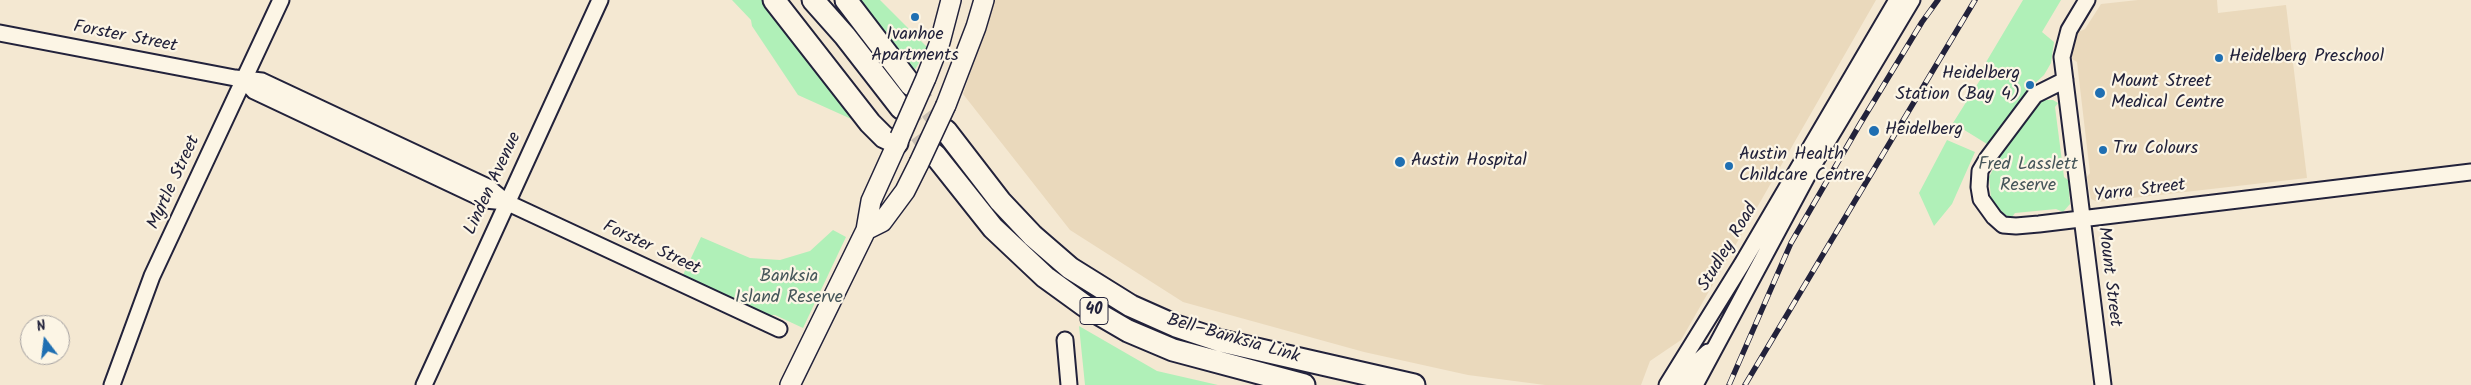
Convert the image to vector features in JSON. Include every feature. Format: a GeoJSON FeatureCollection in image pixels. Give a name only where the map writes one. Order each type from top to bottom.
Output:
{"type":"FeatureCollection","features":[{"type":"Feature","properties":{"kind":"highway"},"geometry":{"type":"LineString","coordinates":[[774,0],[870,123],[884,137],[900,141]]}},
{"type":"Feature","properties":{"kind":"highway"},"geometry":{"type":"LineString","coordinates":[[813,0],[845,36],[901,108]]}},
{"type":"Feature","properties":{"kind":"highway"},"geometry":{"type":"LineString","coordinates":[[846,0],[919,81]]}},
{"type":"Feature","properties":{"kind":"highway","name":"Bell–Banksia Link"},"geometry":{"type":"LineString","coordinates":[[940,132],[1033,236],[1070,268],[1131,306],[1176,326],[1221,341],[1414,385]]}},
{"type":"Feature","properties":{"kind":"highway","name":"Bell–Banksia Link"},"geometry":{"type":"LineString","coordinates":[[927,159],[993,228],[1045,277],[1085,306],[1128,331],[1173,350],[1304,385]]}},
{"type":"Feature","properties":{"kind":"main road"},"geometry":{"type":"LineString","coordinates":[[790,385],[866,230],[868,209],[900,141],[919,81],[940,42],[951,0]]}},
{"type":"Feature","properties":{"kind":"main road"},"geometry":{"type":"LineString","coordinates":[[866,230],[882,222],[927,159],[940,132],[946,105],[976,27],[984,0]]}},
{"type":"Feature","properties":{"kind":"main road"},"geometry":{"type":"LineString","coordinates":[[900,141],[940,132]]}},
{"type":"Feature","properties":{"kind":"main road"},"geometry":{"type":"LineString","coordinates":[[875,191],[894,186],[905,191]]}},
{"type":"Feature","properties":{"kind":"street","name":"Myrtle Street"},"geometry":{"type":"LineString","coordinates":[[112,385],[152,276],[281,0]]}},
{"type":"Feature","properties":{"kind":"street","name":"Linden Avenue"},"geometry":{"type":"LineString","coordinates":[[424,385],[506,202],[600,0]]}},
{"type":"Feature","properties":{"kind":"street","name":"Studley Road"},"geometry":{"type":"LineString","coordinates":[[1693,372],[1897,0]]}},
{"type":"Feature","properties":{"kind":"street","name":"Studley Road"},"geometry":{"type":"LineString","coordinates":[[1667,385],[1693,372],[1714,348],[1811,169],[1912,0]]}},
{"type":"Feature","properties":{"kind":"street","name":"Mount Street"},"geometry":{"type":"LineString","coordinates":[[2087,0],[2065,39],[2062,57],[2103,385]]}},
{"type":"Feature","properties":{"kind":"street","name":"Forster Street"},"geometry":{"type":"LineString","coordinates":[[0,33],[244,80],[254,91],[476,196],[485,200],[506,202],[779,329]]}},
{"type":"Feature","properties":{"kind":"street","name":"Yarra Street"},"geometry":{"type":"LineString","coordinates":[[2065,80],[2035,95],[1987,158],[1980,171],[1978,182],[1981,199],[1998,222],[2006,226],[2082,219],[2471,172]]}},
{"type":"Feature","properties":{"kind":"street"},"geometry":{"type":"LineString","coordinates":[[1065,340],[1069,385]]}},
{"type":"Feature","properties":{"kind":"street"},"geometry":{"type":"LineString","coordinates":[[1681,385],[1693,372]]}},
{"type":"Feature","properties":{"kind":"shaded area","name":"Austin Hospital"},"geometry":{"type":"Polygon","coordinates":[[[995,0],[1876,0],[1681,340],[1650,361],[1641,385],[1545,385],[1468,375],[1364,352],[1183,302],[1070,230],[963,94],[995,0]]]}},
{"type":"Feature","properties":{"kind":"shaded area"},"geometry":{"type":"Polygon","coordinates":[[[2138,0],[2217,0],[2218,13],[2286,5],[2307,178],[2098,202],[2091,199],[2087,177],[2090,173],[2077,62],[2072,59],[2071,48],[2076,33],[2085,29],[2101,4],[2138,0]]]}},
{"type":"Feature","properties":{"kind":"green space"},"geometry":{"type":"Polygon","coordinates":[[[732,0],[767,0],[858,122],[798,95],[752,26],[751,20],[732,0]]]}},
{"type":"Feature","properties":{"kind":"green space"},"geometry":{"type":"Polygon","coordinates":[[[858,0],[880,0],[928,48],[914,71],[858,0]]]}},
{"type":"Feature","properties":{"kind":"green space"},"geometry":{"type":"Polygon","coordinates":[[[2023,0],[2061,0],[2042,32],[2054,42],[2051,63],[2044,75],[2032,86],[1987,144],[1953,123],[1980,80],[1971,75],[1974,71],[1979,74],[2023,0]]]}},
{"type":"Feature","properties":{"kind":"green space","name":"Fred Lasslett Reserve"},"geometry":{"type":"Polygon","coordinates":[[[2044,100],[2053,100],[2058,103],[2055,107],[2064,177],[2068,180],[2070,204],[2063,212],[2056,209],[2015,213],[2012,217],[2008,217],[1991,198],[1989,177],[2007,143],[2037,104],[2044,100]]]}},
{"type":"Feature","properties":{"kind":"green space"},"geometry":{"type":"Polygon","coordinates":[[[1947,140],[1975,152],[1952,204],[1934,226],[1919,193],[1947,140]]]}},
{"type":"Feature","properties":{"kind":"green space","name":"Banksia Island Reserve"},"geometry":{"type":"Polygon","coordinates":[[[833,230],[846,237],[803,328],[775,315],[767,315],[682,277],[701,237],[750,258],[780,260],[810,251],[833,230]]]}},
{"type":"Feature","properties":{"kind":"green space"},"geometry":{"type":"Polygon","coordinates":[[[1079,326],[1157,371],[1218,385],[1085,385],[1079,326]]]}},
{"type":"Feature","properties":{"kind":"tunnel"},"geometry":{"type":"LineString","coordinates":[[911,85],[946,131]]}},
{"type":"Feature","properties":{"kind":"tunnel"},"geometry":{"type":"LineString","coordinates":[[901,108],[935,155]]}},
{"type":"Feature","properties":{"kind":"railway"},"geometry":{"type":"LineString","coordinates":[[1729,385],[1791,243],[1860,124],[1922,22],[1938,0]]}},
{"type":"Feature","properties":{"kind":"railway"},"geometry":{"type":"LineString","coordinates":[[1745,385],[1975,0]]}},
{"type":"Feature","properties":{"kind":"place","name":"Ivanhoe Apartments"},"geometry":{"type":"Point","coordinates":[915,17]}},
{"type":"Feature","properties":{"kind":"place","name":"Heidelberg Preschool"},"geometry":{"type":"Point","coordinates":[2219,58]}},
{"type":"Feature","properties":{"kind":"place","name":"Heidelberg Station (Bay 4)"},"geometry":{"type":"Point","coordinates":[2030,85]}},
{"type":"Feature","properties":{"kind":"place","name":"Mount Street Medical Centre"},"geometry":{"type":"Point","coordinates":[2100,93]}},
{"type":"Feature","properties":{"kind":"place","name":"Heidelberg"},"geometry":{"type":"Point","coordinates":[1874,131]}},
{"type":"Feature","properties":{"kind":"place","name":"Tru Colours"},"geometry":{"type":"Point","coordinates":[2103,150]}},
{"type":"Feature","properties":{"kind":"place","name":"Austin Hospital"},"geometry":{"type":"Point","coordinates":[1400,162]}},
{"type":"Feature","properties":{"kind":"place","name":"Austin Health Childcare Centre"},"geometry":{"type":"Point","coordinates":[1729,166]}}]}
